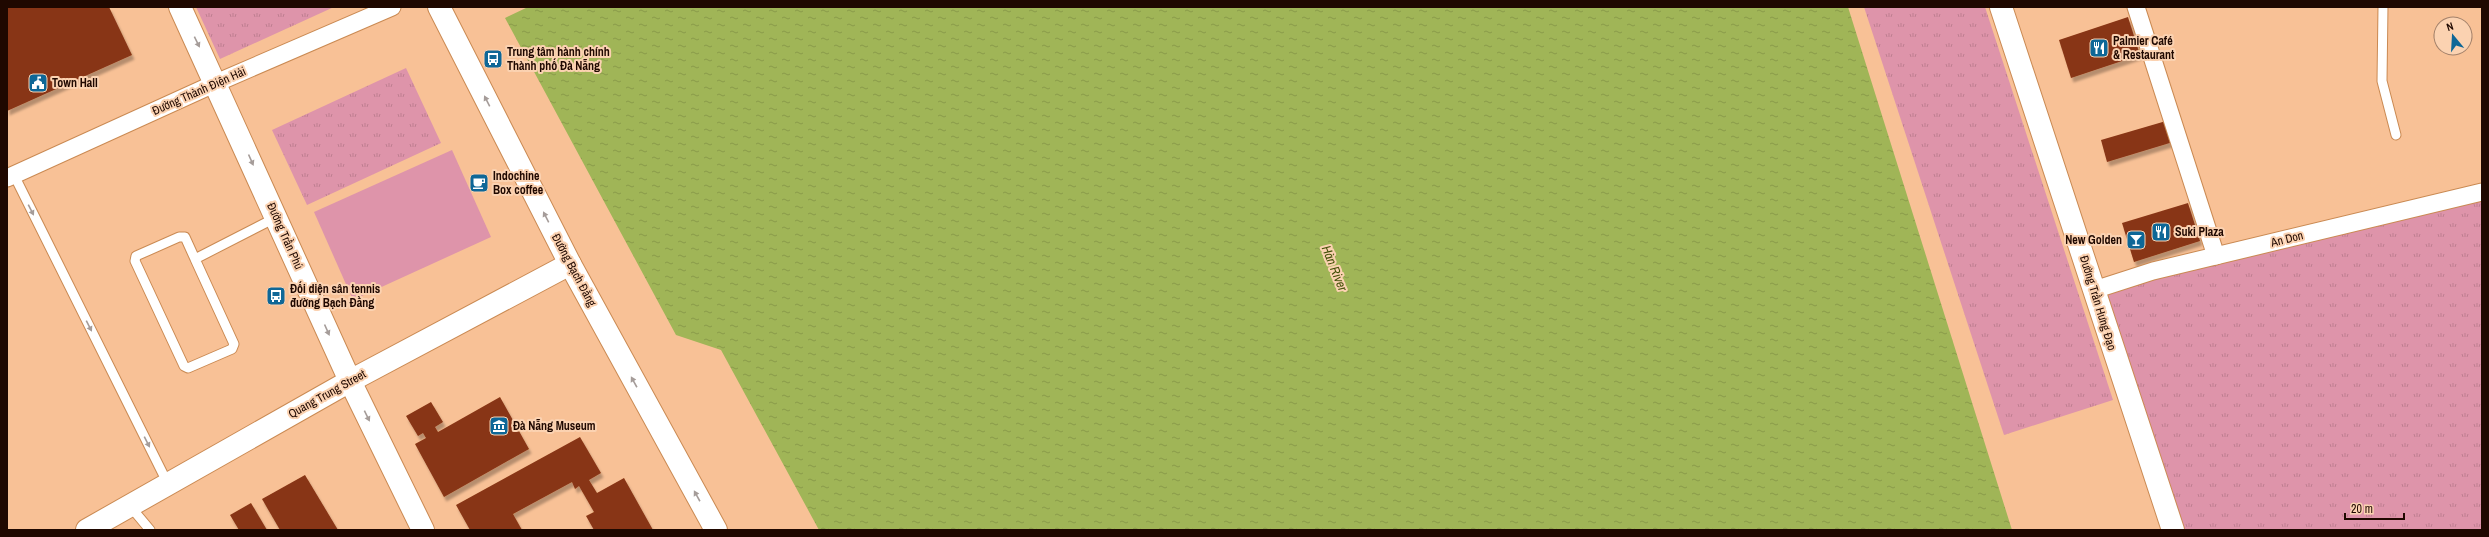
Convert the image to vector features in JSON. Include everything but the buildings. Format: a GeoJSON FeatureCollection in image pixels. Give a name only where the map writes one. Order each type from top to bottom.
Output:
{"type":"FeatureCollection","features":[{"type":"Feature","properties":{"kind":"main road","name":"Đường Trần Phú"},"geometry":{"type":"LineString","coordinates":[[180,7],[216,83],[350,381],[423,530]]}},
{"type":"Feature","properties":{"kind":"main road","name":"Đường Bạch Đằng"},"geometry":{"type":"LineString","coordinates":[[439,7],[570,264],[716,530]]}},
{"type":"Feature","properties":{"kind":"main road","name":"Đường Trần Hưng Đạo"},"geometry":{"type":"LineString","coordinates":[[2001,7],[2173,530]]}},
{"type":"Feature","properties":{"kind":"main road","name":"Quang Trung Street"},"geometry":{"type":"LineString","coordinates":[[87,530],[350,381],[570,264]]}},
{"type":"Feature","properties":{"kind":"street","name":"Đường Thành Điện Hải"},"geometry":{"type":"LineString","coordinates":[[10,176],[216,83],[392,7]]}},
{"type":"Feature","properties":{"kind":"street"},"geometry":{"type":"LineString","coordinates":[[2136,7],[2216,256]]}},
{"type":"Feature","properties":{"kind":"street","name":"An Don"},"geometry":{"type":"LineString","coordinates":[[2094,290],[2153,271],[2482,192]]}},
{"type":"Feature","properties":{"kind":"lane"},"geometry":{"type":"LineString","coordinates":[[2383,7],[2382,81],[2396,135]]}},
{"type":"Feature","properties":{"kind":"lane"},"geometry":{"type":"LineString","coordinates":[[10,176],[168,484]]}},
{"type":"Feature","properties":{"kind":"lane"},"geometry":{"type":"LineString","coordinates":[[195,259],[277,218]]}},
{"type":"Feature","properties":{"kind":"lane"},"geometry":{"type":"LineString","coordinates":[[180,237],[185,238],[195,259],[234,344],[232,349],[188,368],[184,366],[135,261],[136,256],[180,237]]}},
{"type":"Feature","properties":{"kind":"lane"},"geometry":{"type":"LineString","coordinates":[[130,506],[150,530]]}},
{"type":"Feature","properties":{"kind":"green space"},"geometry":{"type":"Polygon","coordinates":[[[196,7],[334,7],[220,59],[196,7]]]}},
{"type":"Feature","properties":{"kind":"green space"},"geometry":{"type":"Polygon","coordinates":[[[1864,7],[1985,7],[2113,400],[2004,435],[1864,7]]]}},
{"type":"Feature","properties":{"kind":"green space"},"geometry":{"type":"Polygon","coordinates":[[[406,68],[441,143],[307,205],[272,130],[406,68]]]}},
{"type":"Feature","properties":{"kind":"green space"},"geometry":{"type":"Polygon","coordinates":[[[452,150],[491,237],[353,300],[314,212],[452,150]]]}},
{"type":"Feature","properties":{"kind":"green space"},"geometry":{"type":"Polygon","coordinates":[[[2482,193],[2482,530],[2172,530],[2094,290],[2482,193]]]}},
{"type":"Feature","properties":{"kind":"water","name":"Hàn River"},"geometry":{"type":"Polygon","coordinates":[[[528,7],[1848,7],[2012,530],[819,530],[721,350],[676,335],[505,18],[528,7]]]}},
{"type":"Feature","properties":{"kind":"place","name":"Palmier Café & Restaurant"},"geometry":{"type":"Point","coordinates":[2099,48]}},
{"type":"Feature","properties":{"kind":"place","name":"Trung tâm hành chính Thành phố Đà Nẵng"},"geometry":{"type":"Point","coordinates":[493,59]}},
{"type":"Feature","properties":{"kind":"place","name":"Town Hall"},"geometry":{"type":"Point","coordinates":[38,83]}},
{"type":"Feature","properties":{"kind":"place","name":"Indochine Box coffee"},"geometry":{"type":"Point","coordinates":[479,183]}},
{"type":"Feature","properties":{"kind":"place","name":"Suki Plaza"},"geometry":{"type":"Point","coordinates":[2161,232]}},
{"type":"Feature","properties":{"kind":"place","name":"New Golden"},"geometry":{"type":"Point","coordinates":[2136,240]}},
{"type":"Feature","properties":{"kind":"place","name":"Đối diện sân tennis đường Bạch Đằng"},"geometry":{"type":"Point","coordinates":[276,296]}},
{"type":"Feature","properties":{"kind":"place","name":"Đà Nẵng Museum"},"geometry":{"type":"Point","coordinates":[499,426]}}]}
